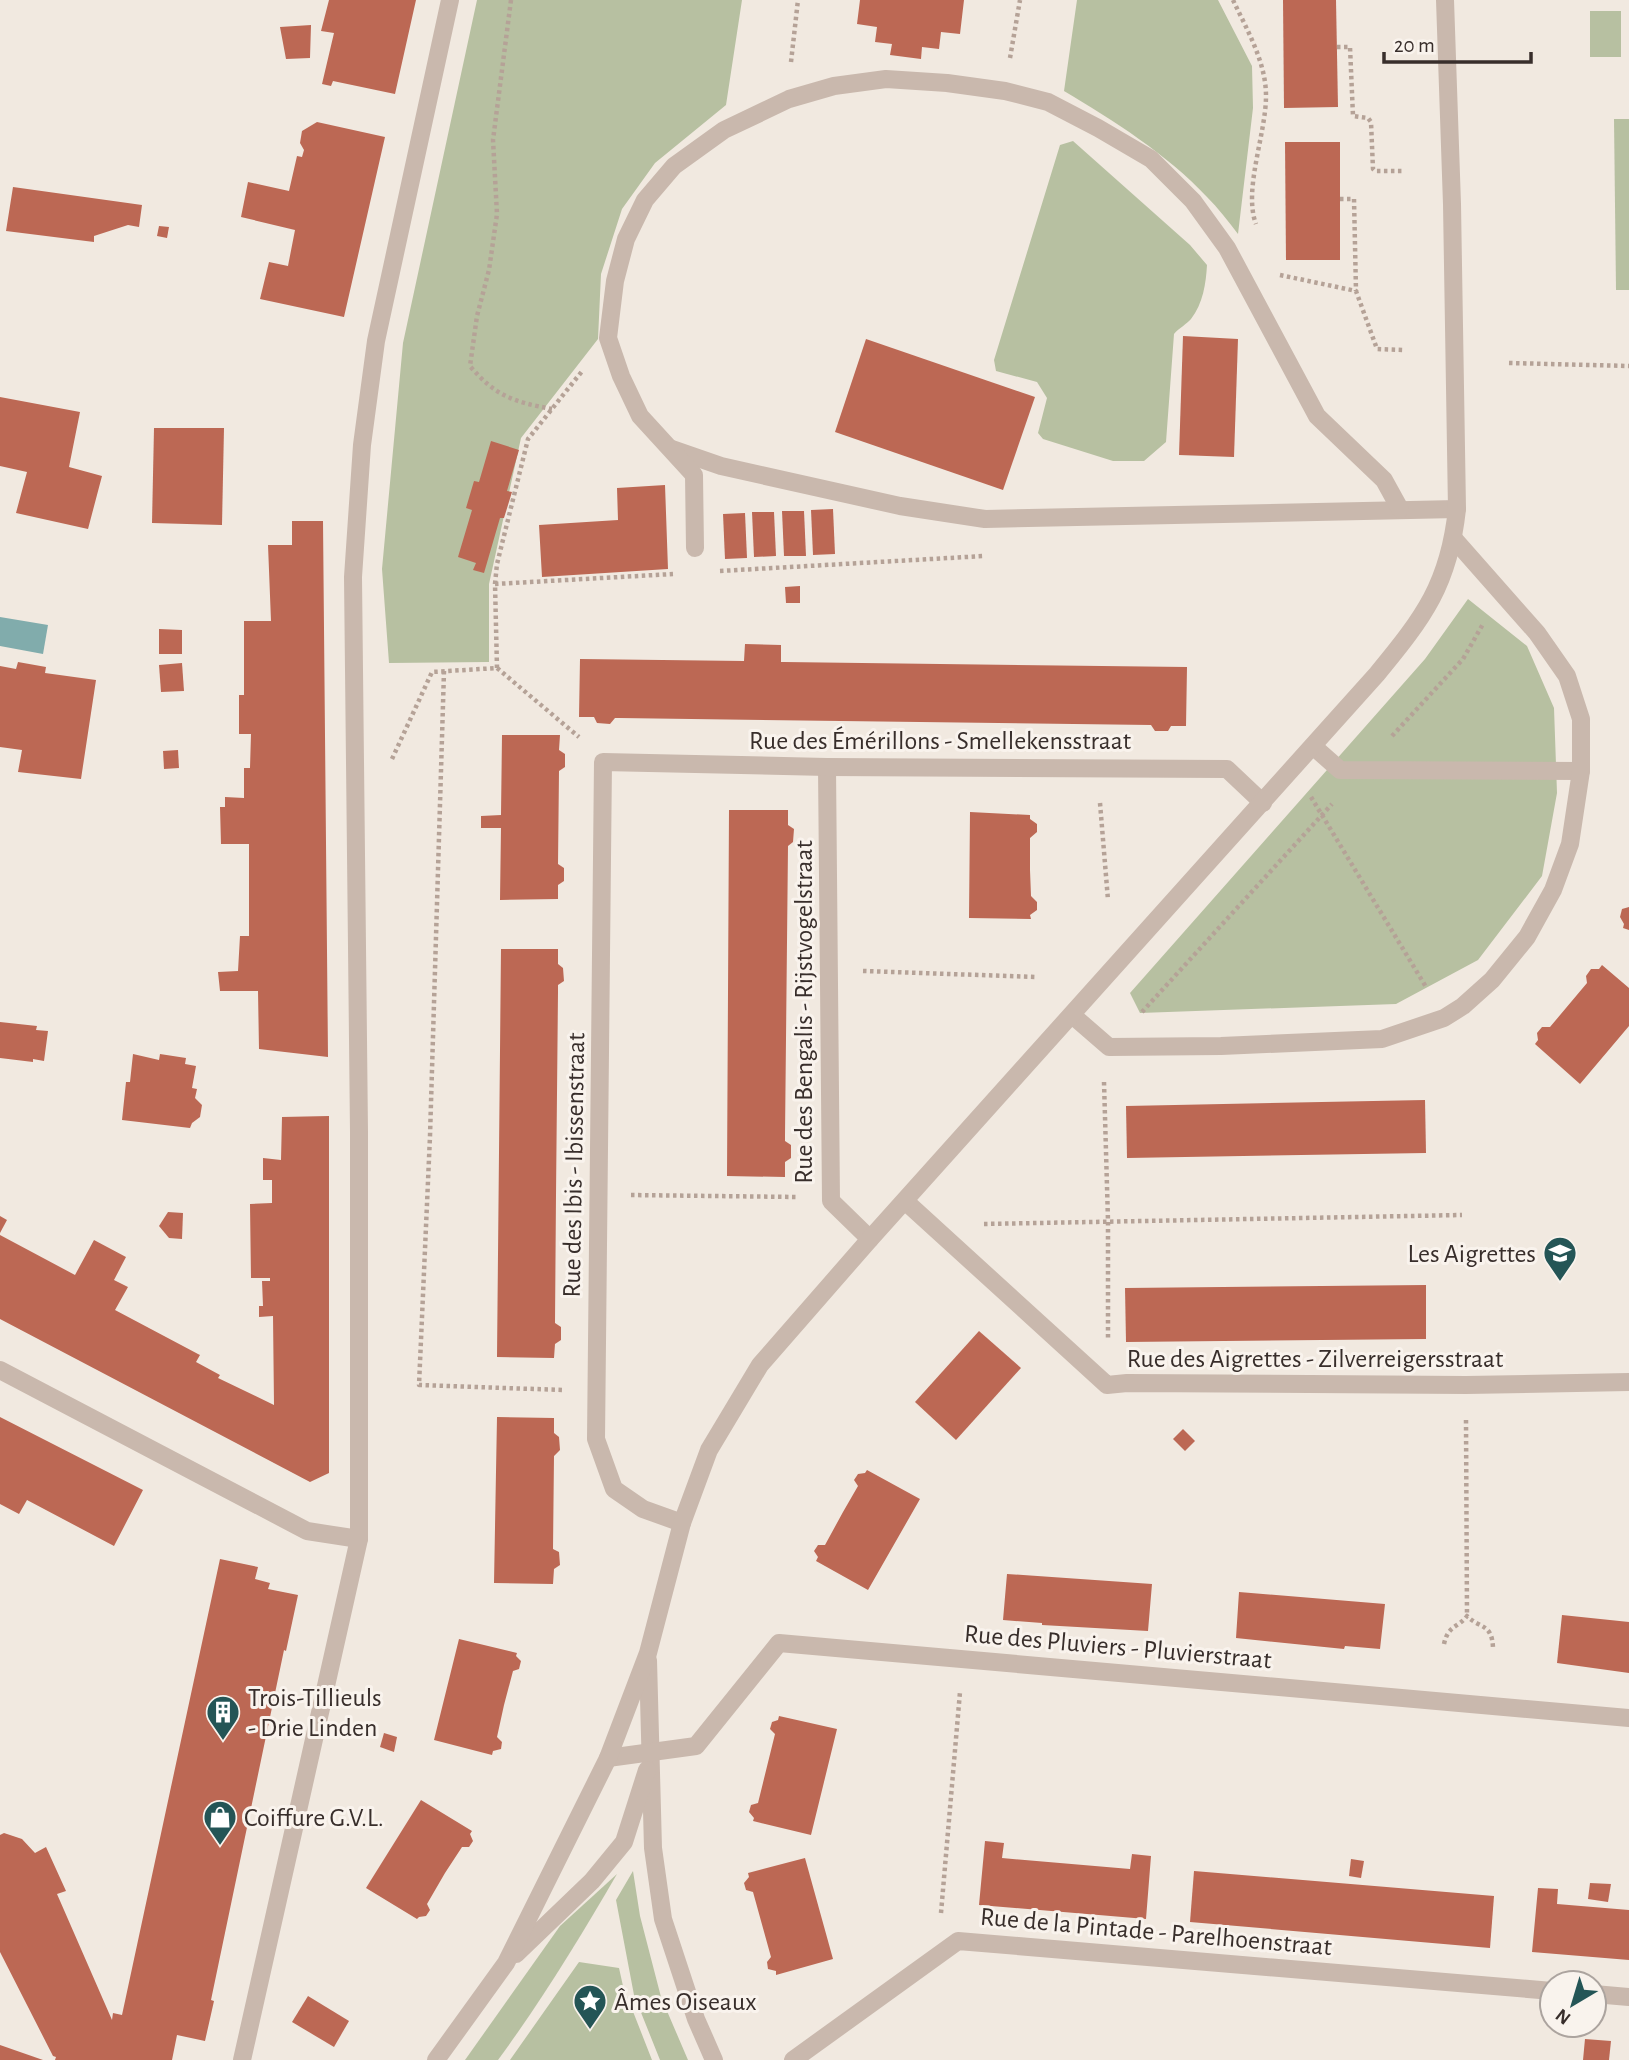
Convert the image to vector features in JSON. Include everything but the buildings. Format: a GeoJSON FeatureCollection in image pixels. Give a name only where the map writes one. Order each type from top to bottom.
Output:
{"type":"FeatureCollection","features":[{"type":"Feature","properties":{"kind":"street"},"geometry":{"type":"LineString","coordinates":[[242,2060],[359,1539],[359,1132],[353,577],[362,446],[376,341],[450,0]]}},
{"type":"Feature","properties":{"kind":"street"},"geometry":{"type":"LineString","coordinates":[[436,2060],[506,1963],[608,1758],[648,1653],[682,1523],[709,1450],[761,1366],[870,1239],[1314,747],[1418,625],[1445,573],[1454,539],[1457,509],[1452,204],[1445,0]]}},
{"type":"Feature","properties":{"kind":"street"},"geometry":{"type":"LineString","coordinates":[[695,548],[694,475],[640,415],[621,376],[608,338],[617,271],[626,239],[645,200],[674,166],[724,130],[789,99],[834,86],[886,79],[947,83],[1005,91],[1048,102],[1151,159],[1193,201],[1227,248],[1317,416],[1384,480],[1400,509]]}},
{"type":"Feature","properties":{"kind":"street"},"geometry":{"type":"LineString","coordinates":[[669,447],[722,466],[900,506],[985,519],[1457,509]]}},
{"type":"Feature","properties":{"kind":"street"},"geometry":{"type":"LineString","coordinates":[[1072,1015],[1109,1047],[1221,1046],[1382,1039],[1444,1018],[1463,1006],[1492,979],[1527,937],[1553,890],[1570,844],[1581,771],[1581,719],[1567,676],[1537,633],[1454,539]]}},
{"type":"Feature","properties":{"kind":"street"},"geometry":{"type":"LineString","coordinates":[[1314,747],[1340,770],[1581,771]]}},
{"type":"Feature","properties":{"kind":"street","name":"Rue des Émérillons - Smellekensstraat"},"geometry":{"type":"LineString","coordinates":[[603,762],[1227,769],[1263,803]]}},
{"type":"Feature","properties":{"kind":"street","name":"Rue des Ibis - Ibissenstraat"},"geometry":{"type":"LineString","coordinates":[[603,762],[596,1439],[614,1489],[643,1510],[682,1523]]}},
{"type":"Feature","properties":{"kind":"street","name":"Rue des Bengalis - Rijstvogelstraat"},"geometry":{"type":"LineString","coordinates":[[827,766],[831,1201],[870,1239]]}},
{"type":"Feature","properties":{"kind":"street","name":"Rue des Aigrettes - Zilverreigersstraat"},"geometry":{"type":"LineString","coordinates":[[905,1201],[1107,1385],[1629,1382]]}},
{"type":"Feature","properties":{"kind":"street"},"geometry":{"type":"LineString","coordinates":[[0,1370],[306,1531],[359,1539]]}},
{"type":"Feature","properties":{"kind":"street","name":"Rue des Pluviers - Pluvierstraat"},"geometry":{"type":"LineString","coordinates":[[652,1754],[696,1746],[779,1643],[1629,1718]]}},
{"type":"Feature","properties":{"kind":"street"},"geometry":{"type":"LineString","coordinates":[[648,1653],[653,1849],[663,1919],[696,2019],[714,2060]]}},
{"type":"Feature","properties":{"kind":"street"},"geometry":{"type":"LineString","coordinates":[[608,1758],[652,1754]]}},
{"type":"Feature","properties":{"kind":"street"},"geometry":{"type":"LineString","coordinates":[[506,1963],[592,1881],[624,1842],[652,1754]]}},
{"type":"Feature","properties":{"kind":"street","name":"Rue de la Pintade - Parelhoenstraat"},"geometry":{"type":"LineString","coordinates":[[793,2060],[958,1941],[1538,1989]]}},
{"type":"Feature","properties":{"kind":"street"},"geometry":{"type":"LineString","coordinates":[[1608,1995],[1629,1997]]}},
{"type":"Feature","properties":{"kind":"path"},"geometry":{"type":"LineString","coordinates":[[511,0],[493,140],[497,214],[470,366],[485,384],[519,403],[552,409]]}},
{"type":"Feature","properties":{"kind":"path"},"geometry":{"type":"LineString","coordinates":[[789,99],[798,0]]}},
{"type":"Feature","properties":{"kind":"path"},"geometry":{"type":"LineString","coordinates":[[1005,91],[1020,0]]}},
{"type":"Feature","properties":{"kind":"path"},"geometry":{"type":"LineString","coordinates":[[1233,0],[1264,75],[1266,98],[1251,202]]}},
{"type":"Feature","properties":{"kind":"path"},"geometry":{"type":"LineString","coordinates":[[1337,47],[1350,47],[1353,116],[1368,118],[1371,122],[1373,169],[1381,172],[1403,171]]}},
{"type":"Feature","properties":{"kind":"path"},"geometry":{"type":"LineString","coordinates":[[1340,199],[1354,199],[1356,290],[1377,349],[1405,350]]}},
{"type":"Feature","properties":{"kind":"path"},"geometry":{"type":"LineString","coordinates":[[1275,275],[1356,290]]}},
{"type":"Feature","properties":{"kind":"path"},"geometry":{"type":"LineString","coordinates":[[497,668],[497,564],[528,439],[608,338]]}},
{"type":"Feature","properties":{"kind":"path"},"geometry":{"type":"LineString","coordinates":[[1509,363],[1629,366]]}},
{"type":"Feature","properties":{"kind":"path"},"geometry":{"type":"LineString","coordinates":[[717,572],[995,556]]}},
{"type":"Feature","properties":{"kind":"path"},"geometry":{"type":"LineString","coordinates":[[495,584],[676,574]]}},
{"type":"Feature","properties":{"kind":"path"},"geometry":{"type":"LineString","coordinates":[[1385,743],[1463,659],[1483,623]]}},
{"type":"Feature","properties":{"kind":"path"},"geometry":{"type":"LineString","coordinates":[[387,770],[432,672],[497,668],[582,740]]}},
{"type":"Feature","properties":{"kind":"path"},"geometry":{"type":"LineString","coordinates":[[444,671],[430,1136],[419,1385],[547,1389]]}},
{"type":"Feature","properties":{"kind":"path"},"geometry":{"type":"LineString","coordinates":[[1099,789],[1108,900]]}},
{"type":"Feature","properties":{"kind":"path"},"geometry":{"type":"LineString","coordinates":[[1310,794],[1427,989]]}},
{"type":"Feature","properties":{"kind":"path"},"geometry":{"type":"LineString","coordinates":[[1136,1018],[1337,798]]}},
{"type":"Feature","properties":{"kind":"path"},"geometry":{"type":"LineString","coordinates":[[829,970],[1037,976]]}},
{"type":"Feature","properties":{"kind":"path"},"geometry":{"type":"LineString","coordinates":[[1104,1070],[1108,1340]]}},
{"type":"Feature","properties":{"kind":"path"},"geometry":{"type":"LineString","coordinates":[[600,1194],[805,1197]]}},
{"type":"Feature","properties":{"kind":"path"},"geometry":{"type":"LineString","coordinates":[[978,1224],[1462,1215]]}},
{"type":"Feature","properties":{"kind":"path"},"geometry":{"type":"LineString","coordinates":[[1444,1644],[1450,1629],[1467,1616],[1466,1423]]}},
{"type":"Feature","properties":{"kind":"path"},"geometry":{"type":"LineString","coordinates":[[1467,1616],[1485,1626],[1493,1640],[1493,1648]]}},
{"type":"Feature","properties":{"kind":"path"},"geometry":{"type":"LineString","coordinates":[[940,1927],[960,1694]]}},
{"type":"Feature","properties":{"kind":"green space"},"geometry":{"type":"Polygon","coordinates":[[[477,0],[742,0],[726,105],[655,163],[622,209],[601,274],[598,339],[521,438],[489,584],[489,662],[389,663],[382,569],[403,343],[477,0]]]}},
{"type":"Feature","properties":{"kind":"green space"},"geometry":{"type":"Polygon","coordinates":[[[1077,0],[1218,0],[1252,66],[1253,108],[1238,234],[1211,201],[1158,153],[1064,91],[1077,0]]]}},
{"type":"Feature","properties":{"kind":"green space"},"geometry":{"type":"Polygon","coordinates":[[[1590,11],[1621,11],[1621,57],[1590,57],[1590,11]]]}},
{"type":"Feature","properties":{"kind":"green space"},"geometry":{"type":"Polygon","coordinates":[[[1614,119],[1629,119],[1629,290],[1616,290],[1614,119]]]}},
{"type":"Feature","properties":{"kind":"green space"},"geometry":{"type":"Polygon","coordinates":[[[1073,141],[1190,245],[1207,265],[1205,286],[1198,307],[1191,319],[1174,334],[1166,442],[1144,461],[1113,461],[1043,439],[1038,433],[1047,398],[1037,382],[996,371],[994,360],[1060,145],[1073,141]]]}},
{"type":"Feature","properties":{"kind":"green space"},"geometry":{"type":"Polygon","coordinates":[[[1468,599],[1527,646],[1554,708],[1557,793],[1542,876],[1478,960],[1396,1004],[1140,1013],[1130,993],[1425,659],[1468,599]]]}},
{"type":"Feature","properties":{"kind":"green space"},"geometry":{"type":"Polygon","coordinates":[[[633,1871],[640,1916],[661,1997],[688,2060],[660,2060],[634,1995],[616,1900],[633,1871]]]}},
{"type":"Feature","properties":{"kind":"green space"},"geometry":{"type":"Polygon","coordinates":[[[617,1874],[530,2015],[498,2060],[465,2060],[560,1926],[617,1874]]]}},
{"type":"Feature","properties":{"kind":"green space"},"geometry":{"type":"Polygon","coordinates":[[[579,1962],[619,1968],[623,1986],[652,2060],[510,2060],[579,1962]]]}},
{"type":"Feature","properties":{"kind":"water"},"geometry":{"type":"Polygon","coordinates":[[[0,617],[48,625],[43,654],[0,646],[0,617]]]}},
{"type":"Feature","properties":{"kind":"place","name":"Les Aigrettes"},"geometry":{"type":"Point","coordinates":[1560,1283]}},
{"type":"Feature","properties":{"kind":"place","name":"Trois-Tillieuls - Drie Linden"},"geometry":{"type":"Point","coordinates":[223,1742]}},
{"type":"Feature","properties":{"kind":"place","name":"Coiffure G.V.L."},"geometry":{"type":"Point","coordinates":[220,1847]}},
{"type":"Feature","properties":{"kind":"place","name":"Âmes Oiseaux"},"geometry":{"type":"Point","coordinates":[590,2031]}}]}
